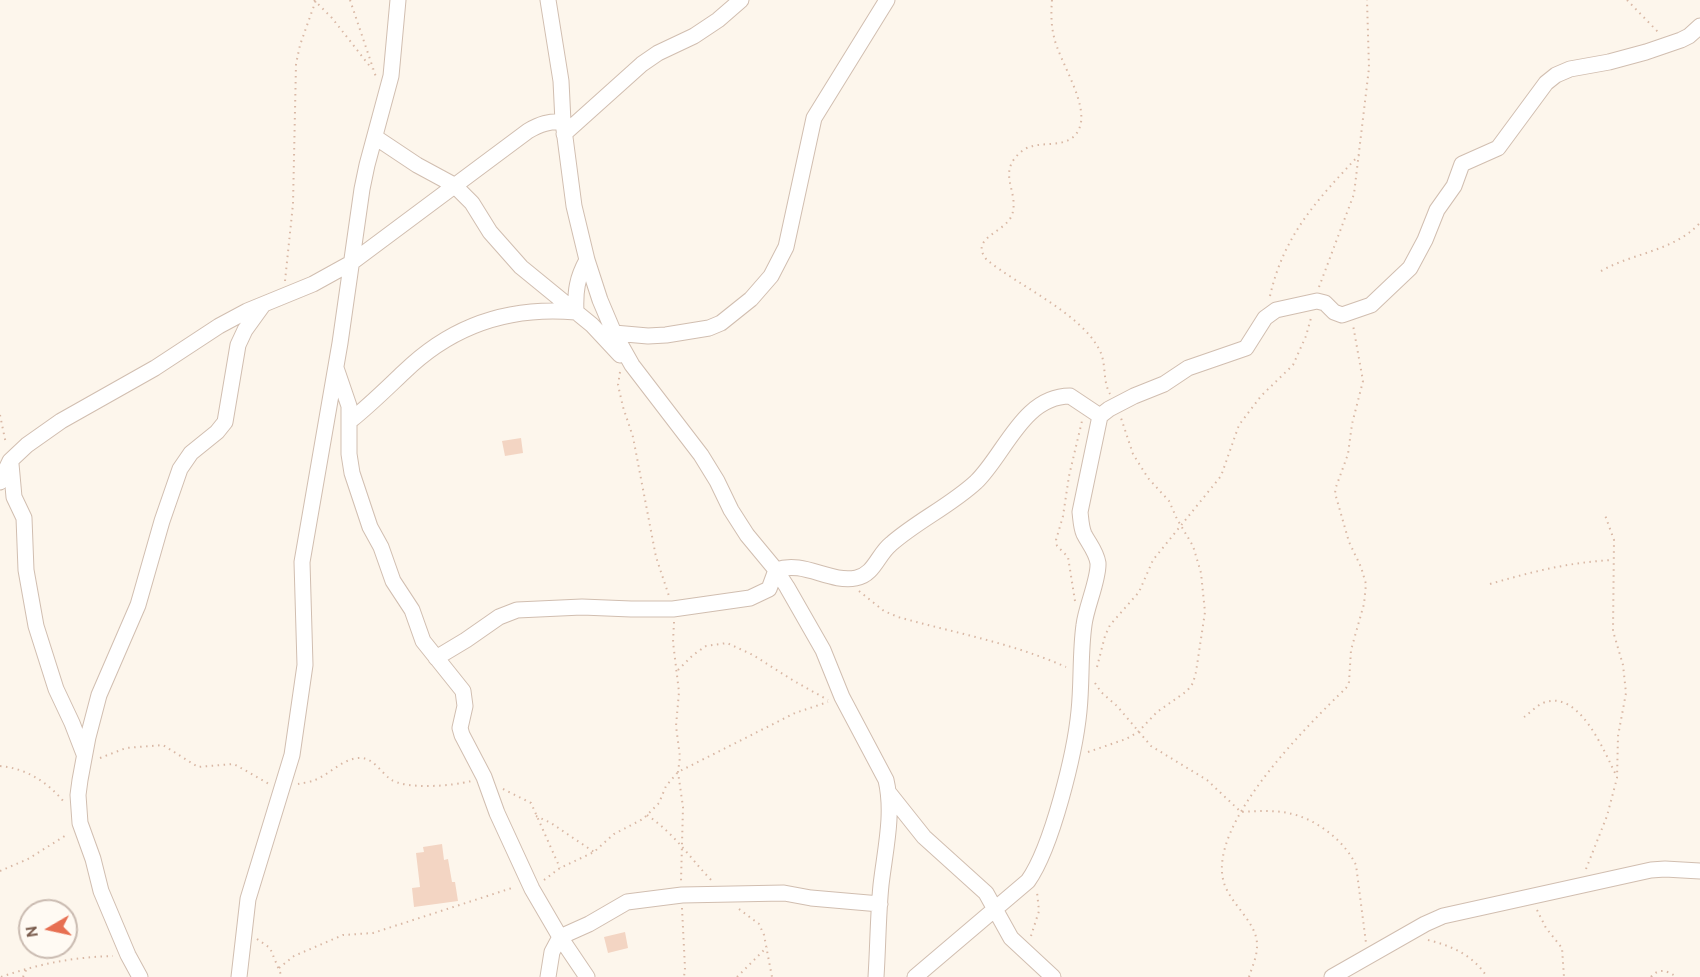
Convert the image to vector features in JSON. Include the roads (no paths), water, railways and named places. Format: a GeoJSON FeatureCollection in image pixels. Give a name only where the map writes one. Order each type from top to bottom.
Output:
{"type":"FeatureCollection","features":[{"type":"Feature","properties":{"kind":"street"},"geometry":{"type":"LineString","coordinates":[[239,977],[248,898],[292,755],[302,686],[305,644],[302,562],[336,368],[362,189],[388,95],[398,0]]}},
{"type":"Feature","properties":{"kind":"street"},"geometry":{"type":"LineString","coordinates":[[548,0],[561,81],[564,128],[574,206],[587,260],[600,300],[627,361]]}},
{"type":"Feature","properties":{"kind":"street"},"geometry":{"type":"LineString","coordinates":[[564,128],[642,64],[658,53],[694,36],[718,20],[741,0]]}},
{"type":"Feature","properties":{"kind":"street"},"geometry":{"type":"LineString","coordinates":[[614,333],[648,336],[709,328],[721,323],[751,299],[764,284],[786,247],[814,118],[887,0]]}},
{"type":"Feature","properties":{"kind":"street"},"geometry":{"type":"LineString","coordinates":[[915,977],[1019,890],[1035,872],[1054,820],[1089,678],[1083,626],[1098,565],[1095,552],[1084,533],[1080,512],[1100,416],[1164,384],[1188,368],[1246,348],[1265,318],[1276,310],[1313,301],[1325,303],[1338,315],[1371,305],[1407,272],[1425,240],[1437,210],[1454,186],[1462,164],[1498,148],[1551,78],[1570,69],[1610,62],[1670,44],[1689,36],[1700,26]]}},
{"type":"Feature","properties":{"kind":"street"},"geometry":{"type":"LineString","coordinates":[[0,482],[10,461],[27,445],[61,421],[155,368],[219,326],[247,311],[313,284],[351,263],[528,131],[552,121],[564,128]]}},
{"type":"Feature","properties":{"kind":"street"},"geometry":{"type":"LineString","coordinates":[[375,137],[417,165],[454,184],[472,203],[490,232],[521,267],[592,325],[627,361],[701,455],[747,535],[776,570],[823,650],[842,697],[880,766],[889,793],[890,813],[880,904],[876,977]]}},
{"type":"Feature","properties":{"kind":"street"},"geometry":{"type":"LineString","coordinates":[[576,312],[576,285],[587,260]]}},
{"type":"Feature","properties":{"kind":"street"},"geometry":{"type":"LineString","coordinates":[[140,977],[104,901],[82,828],[78,795],[84,759],[99,695],[138,605],[162,521],[180,470],[191,453],[217,432],[225,422],[238,345],[245,330],[263,305]]}},
{"type":"Feature","properties":{"kind":"street"},"geometry":{"type":"LineString","coordinates":[[350,421],[382,395],[411,366],[459,331],[478,323],[530,311],[549,309],[576,312]]}},
{"type":"Feature","properties":{"kind":"street"},"geometry":{"type":"LineString","coordinates":[[336,368],[344,389],[350,421],[349,454],[352,473],[370,526],[393,581],[412,610],[423,641],[463,691],[465,706],[460,728],[468,748],[484,777],[497,813],[530,885],[560,937],[587,977]]}},
{"type":"Feature","properties":{"kind":"street"},"geometry":{"type":"LineString","coordinates":[[776,570],[791,567],[803,568],[844,579],[865,575],[891,544],[977,481],[1021,421],[1053,398],[1070,396],[1100,416]]}},
{"type":"Feature","properties":{"kind":"street"},"geometry":{"type":"LineString","coordinates":[[10,461],[14,497],[24,518],[26,570],[36,626],[56,690],[72,723],[84,759]]}},
{"type":"Feature","properties":{"kind":"street"},"geometry":{"type":"LineString","coordinates":[[436,658],[499,617],[518,610],[582,607],[674,609],[759,595],[769,589],[776,570]]}},
{"type":"Feature","properties":{"kind":"street"},"geometry":{"type":"LineString","coordinates":[[889,793],[924,837],[986,892],[1011,938],[1053,977]]}},
{"type":"Feature","properties":{"kind":"street"},"geometry":{"type":"LineString","coordinates":[[1332,977],[1401,937],[1443,916],[1651,870],[1700,871]]}},
{"type":"Feature","properties":{"kind":"street"},"geometry":{"type":"LineString","coordinates":[[548,977],[552,952],[560,937],[589,924],[627,902],[682,895],[784,893],[811,898],[880,904]]}}]}
